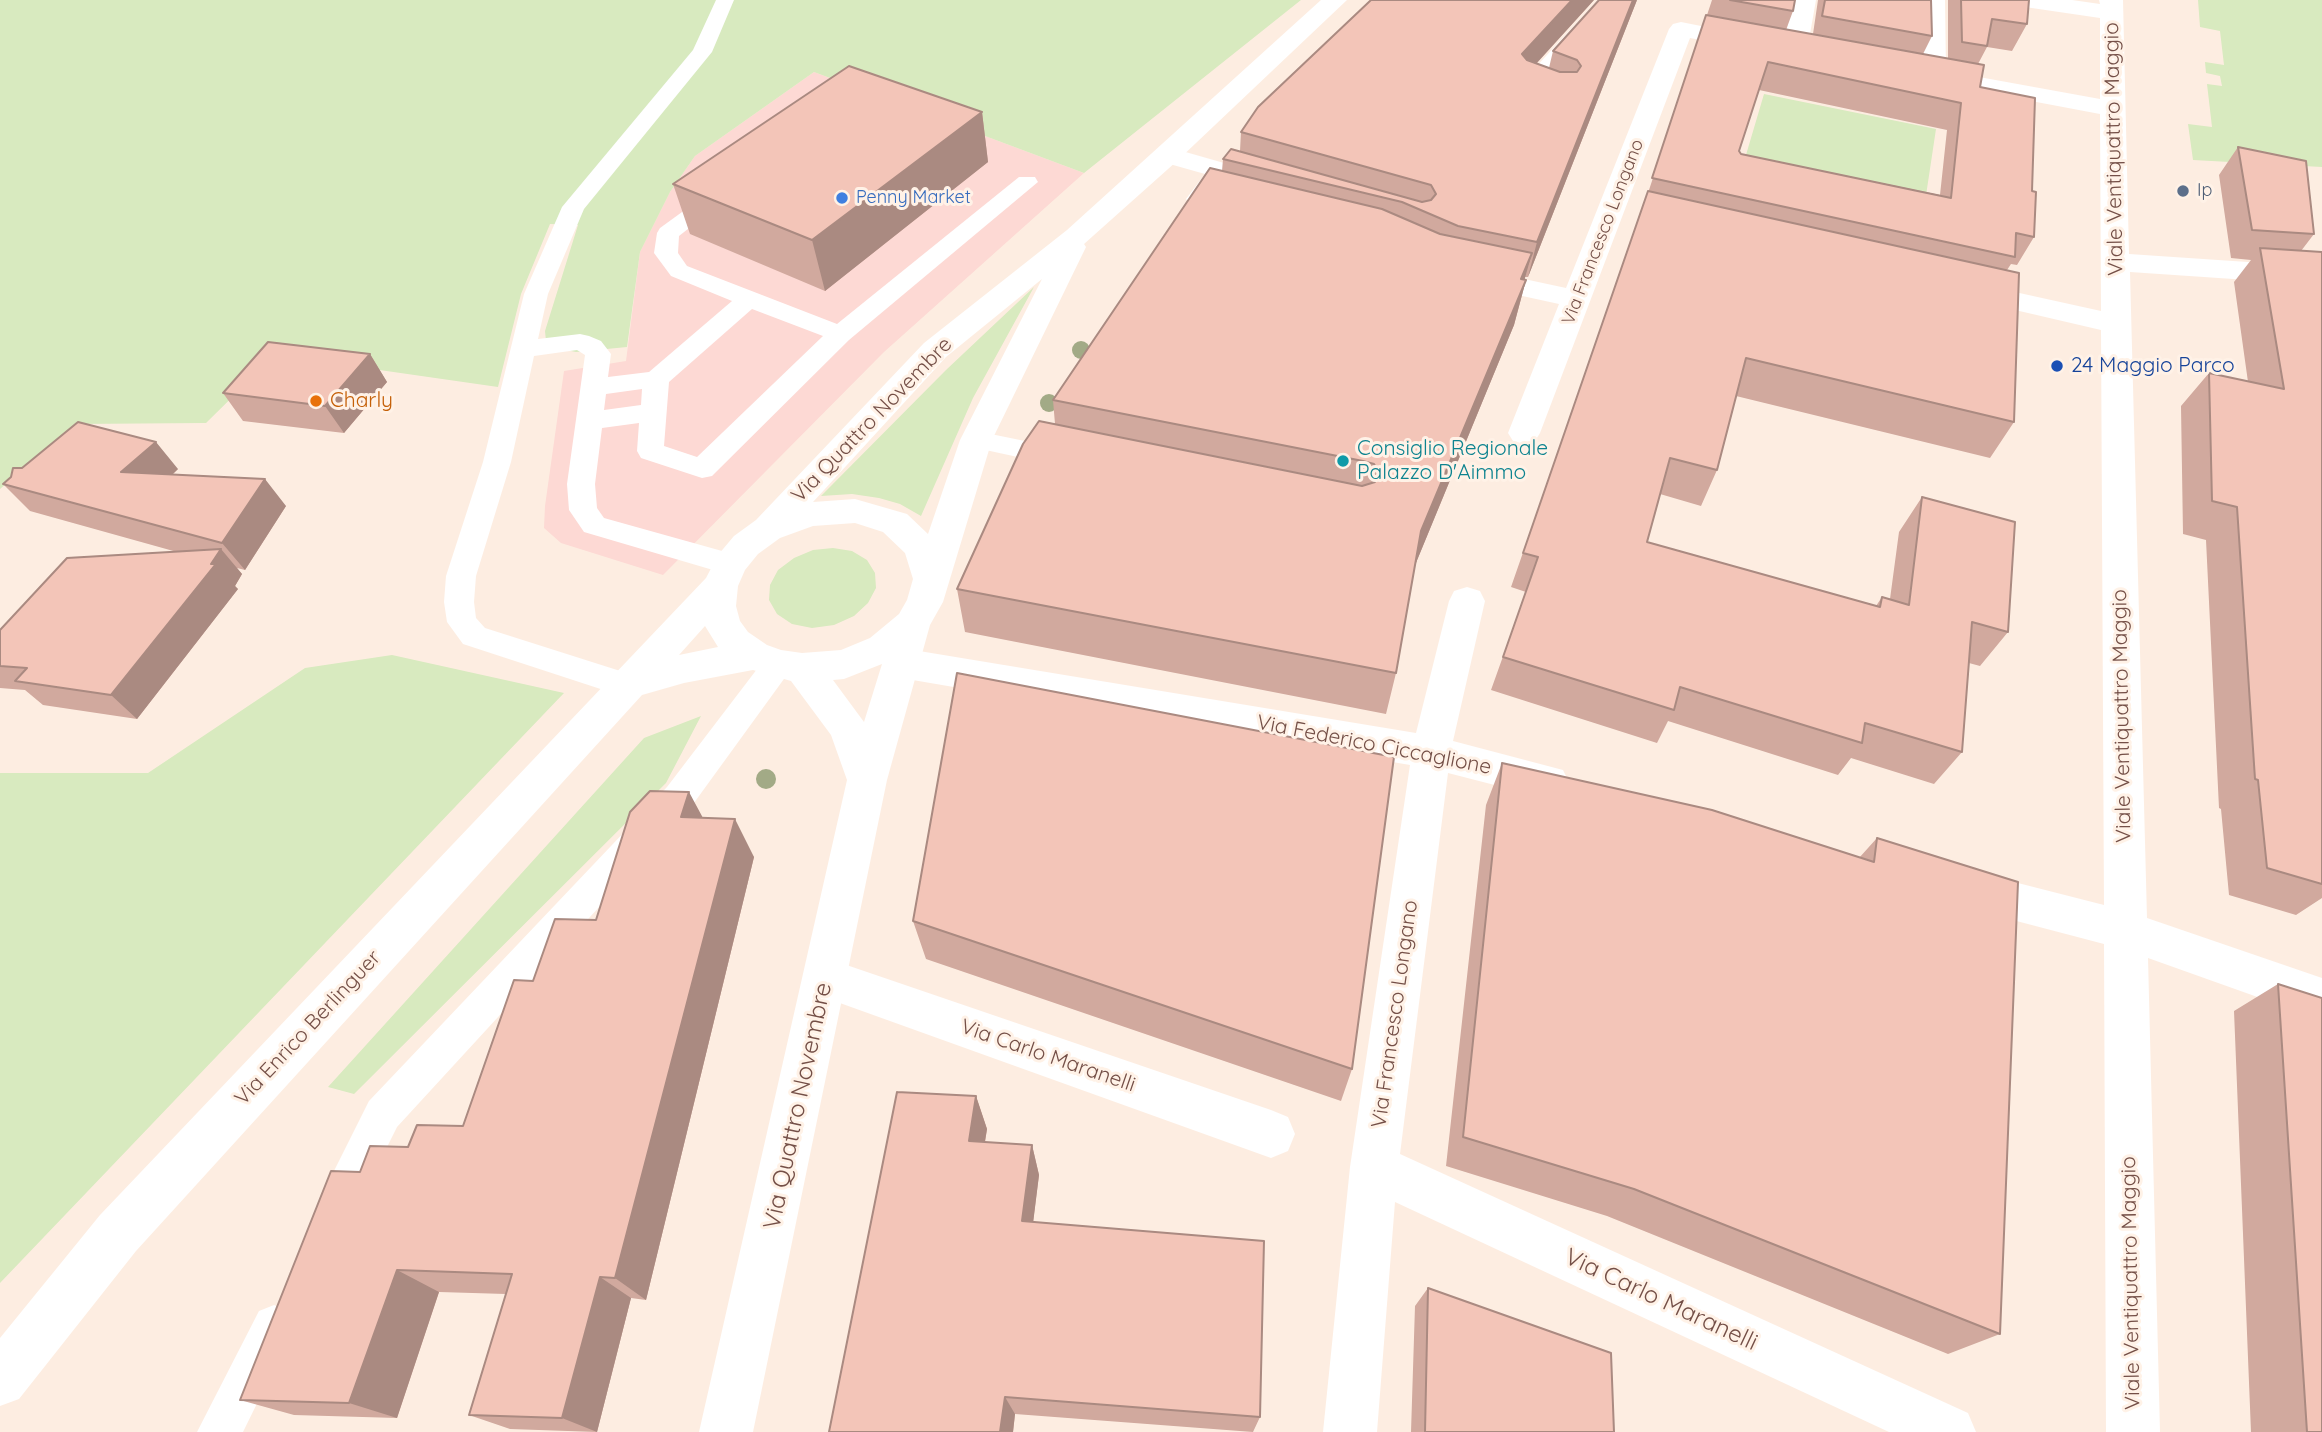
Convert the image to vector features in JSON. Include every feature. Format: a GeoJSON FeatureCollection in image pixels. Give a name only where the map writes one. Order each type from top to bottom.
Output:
{"type":"FeatureCollection","features":[{"type":"Feature","properties":{"kind":"street","name":"Via Quattro Novembre"},"geometry":{"type":"LineString","coordinates":[[768,529],[935,351],[1077,236],[1335,0]]}},
{"type":"Feature","properties":{"kind":"street"},"geometry":{"type":"LineString","coordinates":[[1804,0],[1795,51],[1821,55]]}},
{"type":"Feature","properties":{"kind":"street"},"geometry":{"type":"LineString","coordinates":[[1933,0],[1934,76]]}},
{"type":"Feature","properties":{"kind":"street"},"geometry":{"type":"LineString","coordinates":[[2025,0],[2112,7]]}},
{"type":"Feature","properties":{"kind":"street","name":"Viale Ventiquattro Maggio"},"geometry":{"type":"LineString","coordinates":[[2112,7],[2133,1432]]}},
{"type":"Feature","properties":{"kind":"street","name":"Via Francesco Longano"},"geometry":{"type":"LineString","coordinates":[[1524,433],[1577,299],[1625,213],[1681,29],[1795,51]]}},
{"type":"Feature","properties":{"kind":"street"},"geometry":{"type":"LineString","coordinates":[[1909,72],[2113,109]]}},
{"type":"Feature","properties":{"kind":"street"},"geometry":{"type":"LineString","coordinates":[[1168,155],[1222,171],[1191,211],[1240,209]]}},
{"type":"Feature","properties":{"kind":"street","name":"Via Quattro Novembre"},"geometry":{"type":"LineString","coordinates":[[930,579],[976,440],[1077,236]]}},
{"type":"Feature","properties":{"kind":"street"},"geometry":{"type":"LineString","coordinates":[[2116,262],[2322,276]]}},
{"type":"Feature","properties":{"kind":"street"},"geometry":{"type":"LineString","coordinates":[[1442,270],[1577,299]]}},
{"type":"Feature","properties":{"kind":"street"},"geometry":{"type":"LineString","coordinates":[[1939,284],[2117,324]]}},
{"type":"Feature","properties":{"kind":"street"},"geometry":{"type":"LineString","coordinates":[[625,685],[684,668],[778,662],[844,664],[883,648],[912,624],[925,601],[930,579],[921,547],[895,523],[855,511],[811,514],[768,529],[746,545],[724,575],[718,606],[723,625],[735,642],[778,662],[848,728],[867,780]]}},
{"type":"Feature","properties":{"kind":"street","name":"Via Enrico Berlinguer"},"geometry":{"type":"LineString","coordinates":[[0,1380],[118,1233],[724,575]]}},
{"type":"Feature","properties":{"kind":"street","name":"Via Francesco Longano"},"geometry":{"type":"LineString","coordinates":[[1350,1432],[1374,1167],[1431,752],[1467,601]]}},
{"type":"Feature","properties":{"kind":"street","name":"Via Quattro Novembre"},"geometry":{"type":"LineString","coordinates":[[726,1432],[867,780],[912,624]]}},
{"type":"Feature","properties":{"kind":"street","name":"Via Federico Ciccaglione"},"geometry":{"type":"LineString","coordinates":[[901,663],[1431,752],[1578,789]]}},
{"type":"Feature","properties":{"kind":"street"},"geometry":{"type":"LineString","coordinates":[[1939,882],[2126,930],[2322,999]]}},
{"type":"Feature","properties":{"kind":"street","name":"Via Carlo Maranelli"},"geometry":{"type":"LineString","coordinates":[[826,978],[1271,1134]]}},
{"type":"Feature","properties":{"kind":"street","name":"Via Carlo Maranelli"},"geometry":{"type":"LineString","coordinates":[[1374,1167],[1949,1432]]}},
{"type":"Feature","properties":{"kind":"lane"},"geometry":{"type":"LineString","coordinates":[[625,685],[474,636],[461,622],[461,576],[498,462],[526,349],[536,294],[573,207],[702,52],[725,0]]}},
{"type":"Feature","properties":{"kind":"lane"},"geometry":{"type":"LineString","coordinates":[[1559,100],[1527,88],[1608,0]]}},
{"type":"Feature","properties":{"kind":"lane"},"geometry":{"type":"LineString","coordinates":[[1222,171],[1248,179]]}},
{"type":"Feature","properties":{"kind":"lane"},"geometry":{"type":"LineString","coordinates":[[741,181],[668,233],[666,253],[679,271],[840,334]]}},
{"type":"Feature","properties":{"kind":"lane"},"geometry":{"type":"LineString","coordinates":[[656,379],[650,452],[702,469],[840,334],[1027,182]]}},
{"type":"Feature","properties":{"kind":"lane"},"geometry":{"type":"LineString","coordinates":[[593,387],[656,379],[749,299]]}},
{"type":"Feature","properties":{"kind":"lane"},"geometry":{"type":"LineString","coordinates":[[526,349],[580,342],[592,347],[598,354],[581,484],[583,510],[594,525],[724,575]]}},
{"type":"Feature","properties":{"kind":"lane"},"geometry":{"type":"LineString","coordinates":[[590,420],[653,412]]}},
{"type":"Feature","properties":{"kind":"lane"},"geometry":{"type":"LineString","coordinates":[[976,440],[1084,462]]}},
{"type":"Feature","properties":{"kind":"lane"},"geometry":{"type":"LineString","coordinates":[[320,1237],[383,1114],[679,797],[778,662]]}},
{"type":"Feature","properties":{"kind":"lane"},"geometry":{"type":"LineString","coordinates":[[219,1432],[289,1298]]}},
{"type":"Feature","properties":{"kind":"shaded area"},"geometry":{"type":"Polygon","coordinates":[[[814,72],[1084,173],[884,352],[663,575],[561,543],[544,528],[564,371],[626,361],[640,252],[670,192],[695,156],[814,72]]]}},
{"type":"Feature","properties":{"kind":"green space"},"geometry":{"type":"Polygon","coordinates":[[[0,0],[1301,0],[1084,173],[814,72],[695,156],[670,192],[640,252],[627,347],[576,352],[561,349],[546,341],[545,331],[578,225],[550,224],[521,294],[498,387],[275,355],[206,423],[75,424],[0,489],[0,0]]]}},
{"type":"Feature","properties":{"kind":"green space"},"geometry":{"type":"Polygon","coordinates":[[[2198,0],[2322,0],[2322,167],[2193,160],[2188,124],[2212,127],[2207,84],[2222,86],[2220,76],[2206,73],[2205,62],[2224,65],[2220,31],[2200,27],[2198,0]]]}},
{"type":"Feature","properties":{"kind":"green space"},"geometry":{"type":"Polygon","coordinates":[[[1764,94],[1936,129],[1922,222],[1738,182],[1764,94]]]}},
{"type":"Feature","properties":{"kind":"green space"},"geometry":{"type":"Polygon","coordinates":[[[1034,287],[973,398],[921,516],[900,504],[879,498],[852,494],[821,496],[946,370],[1034,287]]]}},
{"type":"Feature","properties":{"kind":"green space"},"geometry":{"type":"Polygon","coordinates":[[[833,548],[852,551],[867,560],[875,573],[876,588],[868,603],[854,616],[834,625],[812,628],[792,624],[777,614],[769,600],[770,585],[778,570],[794,558],[813,550],[833,548]]]}},
{"type":"Feature","properties":{"kind":"green space"},"geometry":{"type":"Polygon","coordinates":[[[392,655],[564,693],[0,1283],[0,773],[148,773],[305,668],[392,655]]]}},
{"type":"Feature","properties":{"kind":"green space"},"geometry":{"type":"Polygon","coordinates":[[[701,716],[666,783],[354,1094],[328,1087],[644,738],[701,716]]]}},
{"type":"Feature","properties":{"kind":"building"},"geometry":{"type":"Polygon","coordinates":[[[1371,0],[1572,0],[1522,54],[1527,60],[1560,72],[1577,72],[1581,66],[1577,60],[1553,51],[1599,0],[1633,0],[1537,242],[1458,226],[1402,202],[1223,159],[1231,149],[1422,202],[1431,200],[1436,194],[1431,185],[1241,132],[1258,107],[1371,0]]]}},
{"type":"Feature","properties":{"kind":"building"},"geometry":{"type":"Polygon","coordinates":[[[1730,0],[1795,0],[1793,11],[1730,0]]]}},
{"type":"Feature","properties":{"kind":"building"},"geometry":{"type":"Polygon","coordinates":[[[1825,0],[1931,0],[1932,36],[1822,16],[1825,0]]]}},
{"type":"Feature","properties":{"kind":"building"},"geometry":{"type":"Polygon","coordinates":[[[1961,0],[2029,0],[2027,24],[1992,19],[1987,46],[1962,42],[1961,0]]]}},
{"type":"Feature","properties":{"kind":"building"},"geometry":{"type":"Polygon","coordinates":[[[1706,15],[1984,65],[1980,87],[2035,98],[2032,191],[2036,192],[2034,237],[2016,233],[2015,257],[1652,178],[1706,15]],[[1768,62],[1739,151],[1741,154],[1951,198],[1961,103],[1768,62]]]}},
{"type":"Feature","properties":{"kind":"building"},"geometry":{"type":"Polygon","coordinates":[[[849,66],[982,112],[812,240],[673,184],[849,66]]]}},
{"type":"Feature","properties":{"kind":"building"},"geometry":{"type":"Polygon","coordinates":[[[2238,147],[2306,161],[2314,234],[2252,230],[2238,147]]]}},
{"type":"Feature","properties":{"kind":"building"},"geometry":{"type":"Polygon","coordinates":[[[1210,168],[1382,209],[1440,234],[1532,253],[1521,279],[1526,280],[1421,531],[1396,673],[957,589],[1023,444],[1039,421],[1362,486],[1375,482],[1379,472],[1374,464],[1363,461],[1053,400],[1210,168]]]}},
{"type":"Feature","properties":{"kind":"building"},"geometry":{"type":"Polygon","coordinates":[[[1648,191],[2019,273],[2014,422],[1746,358],[1717,470],[1670,458],[1647,542],[1880,607],[1882,597],[1909,605],[1922,497],[2015,522],[2008,632],[1972,622],[1962,752],[1865,723],[1862,743],[1680,687],[1674,710],[1503,657],[1538,557],[1523,553],[1648,191]]]}},
{"type":"Feature","properties":{"kind":"building"},"geometry":{"type":"Polygon","coordinates":[[[2260,248],[2322,252],[2322,884],[2267,868],[2258,780],[2255,779],[2237,507],[2212,501],[2209,373],[2284,389],[2260,248]]]}},
{"type":"Feature","properties":{"kind":"building"},"geometry":{"type":"Polygon","coordinates":[[[268,342],[370,354],[325,406],[223,393],[268,342]]]}},
{"type":"Feature","properties":{"kind":"building"},"geometry":{"type":"Polygon","coordinates":[[[78,422],[156,442],[121,472],[265,479],[222,543],[3,484],[11,477],[13,468],[22,468],[78,422]]]}},
{"type":"Feature","properties":{"kind":"building"},"geometry":{"type":"Polygon","coordinates":[[[221,549],[211,564],[216,564],[111,695],[15,681],[27,668],[0,666],[0,630],[67,558],[221,549]]]}},
{"type":"Feature","properties":{"kind":"building"},"geometry":{"type":"Polygon","coordinates":[[[957,673],[1394,757],[1352,1069],[913,921],[957,673]]]}},
{"type":"Feature","properties":{"kind":"building"},"geometry":{"type":"Polygon","coordinates":[[[1502,763],[1712,810],[1874,862],[1877,838],[2018,882],[2000,1334],[1634,1189],[1463,1137],[1502,763]]]}},
{"type":"Feature","properties":{"kind":"building"},"geometry":{"type":"Polygon","coordinates":[[[650,791],[689,792],[681,817],[735,819],[615,1278],[600,1277],[562,1418],[469,1415],[512,1274],[397,1270],[349,1403],[240,1400],[331,1171],[360,1172],[370,1146],[408,1147],[417,1125],[463,1126],[514,980],[533,981],[555,919],[596,920],[630,812],[650,791]]]}},
{"type":"Feature","properties":{"kind":"building"},"geometry":{"type":"Polygon","coordinates":[[[2278,984],[2322,998],[2322,1432],[2307,1432],[2278,984]]]}},
{"type":"Feature","properties":{"kind":"building"},"geometry":{"type":"Polygon","coordinates":[[[897,1092],[976,1096],[969,1141],[1032,1145],[1022,1221],[1264,1241],[1260,1417],[1005,1397],[1000,1432],[829,1432],[897,1092]]]}},
{"type":"Feature","properties":{"kind":"building"},"geometry":{"type":"Polygon","coordinates":[[[1428,1288],[1611,1353],[1614,1432],[1425,1432],[1428,1288]]]}},
{"type":"Feature","properties":{"kind":"place","name":"Ip"},"geometry":{"type":"Point","coordinates":[2183,191]}},
{"type":"Feature","properties":{"kind":"place","name":"Penny Market"},"geometry":{"type":"Point","coordinates":[842,198]}},
{"type":"Feature","properties":{"kind":"place","name":"24 Maggio Parco"},"geometry":{"type":"Point","coordinates":[2057,366]}},
{"type":"Feature","properties":{"kind":"place","name":"Charly"},"geometry":{"type":"Point","coordinates":[316,401]}},
{"type":"Feature","properties":{"kind":"place","name":"Consiglio Regionale Palazzo D'Aimmo"},"geometry":{"type":"Point","coordinates":[1343,461]}}]}
